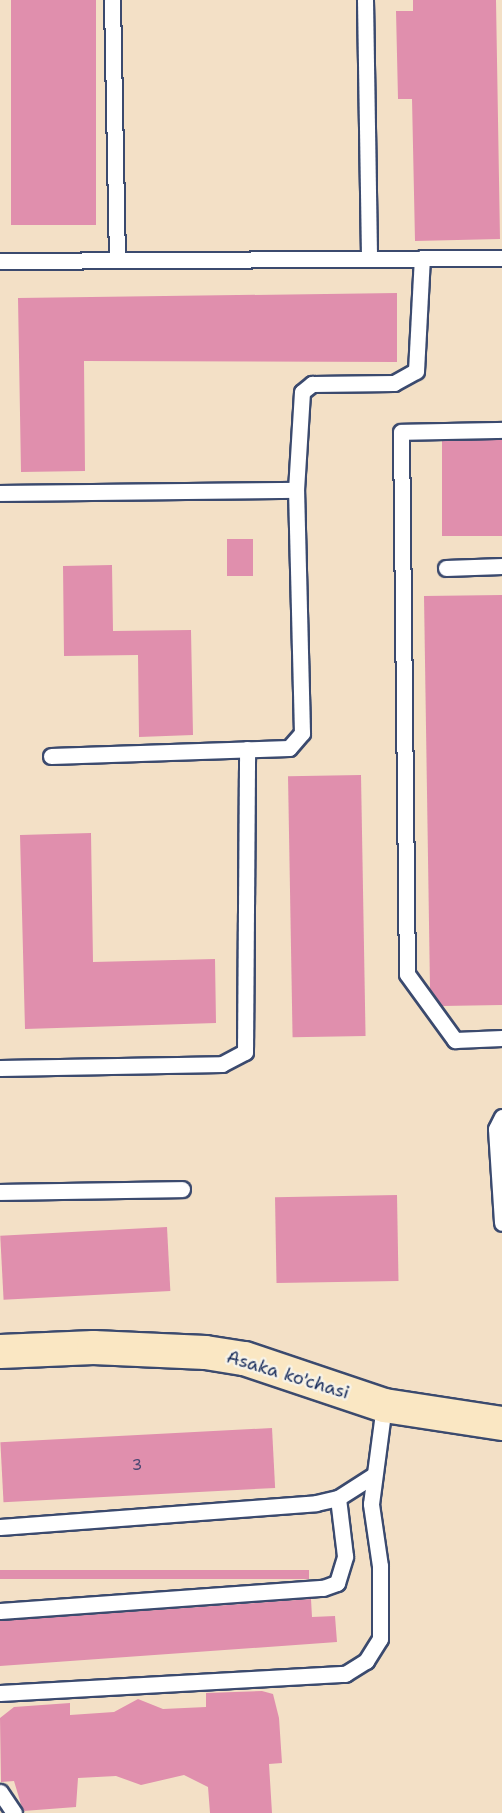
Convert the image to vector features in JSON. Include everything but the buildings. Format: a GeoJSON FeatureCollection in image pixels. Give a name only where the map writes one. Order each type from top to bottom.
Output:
{"type":"FeatureCollection","features":[{"type":"Feature","properties":{"kind":"street","name":"Asaka ko'chasi"},"geometry":{"type":"LineString","coordinates":[[0,1351],[93,1347],[205,1352],[244,1358],[384,1405],[502,1423]]}},
{"type":"Feature","properties":{"kind":"lane"},"geometry":{"type":"LineString","coordinates":[[112,0],[117,260]]}},
{"type":"Feature","properties":{"kind":"lane"},"geometry":{"type":"LineString","coordinates":[[365,0],[369,258]]}},
{"type":"Feature","properties":{"kind":"lane"},"geometry":{"type":"LineString","coordinates":[[51,756],[289,748],[302,733],[296,490],[302,392],[312,384],[394,383],[416,371],[422,258]]}},
{"type":"Feature","properties":{"kind":"lane"},"geometry":{"type":"LineString","coordinates":[[0,261],[502,258]]}},
{"type":"Feature","properties":{"kind":"lane"},"geometry":{"type":"LineString","coordinates":[[502,430],[401,432],[407,974],[455,1040],[502,1038]]}},
{"type":"Feature","properties":{"kind":"lane"},"geometry":{"type":"LineString","coordinates":[[0,493],[296,490]]}},
{"type":"Feature","properties":{"kind":"lane"},"geometry":{"type":"LineString","coordinates":[[446,567],[502,566]]}},
{"type":"Feature","properties":{"kind":"lane"},"geometry":{"type":"LineString","coordinates":[[0,1068],[222,1064],[245,1052],[247,749]]}},
{"type":"Feature","properties":{"kind":"lane"},"geometry":{"type":"LineString","coordinates":[[502,1118],[496,1129],[502,1223]]}},
{"type":"Feature","properties":{"kind":"lane"},"geometry":{"type":"LineString","coordinates":[[0,1192],[182,1190]]}},
{"type":"Feature","properties":{"kind":"lane"},"geometry":{"type":"LineString","coordinates":[[0,1693],[352,1670],[366,1661],[380,1638],[380,1566],[371,1504],[384,1405]]}},
{"type":"Feature","properties":{"kind":"lane"},"geometry":{"type":"LineString","coordinates":[[0,1527],[338,1498],[374,1474]]}},
{"type":"Feature","properties":{"kind":"lane"},"geometry":{"type":"LineString","coordinates":[[0,1611],[324,1588],[336,1583],[345,1557],[338,1498]]}},
{"type":"Feature","properties":{"kind":"lane"},"geometry":{"type":"LineString","coordinates":[[0,1792],[14,1813]]}}]}
